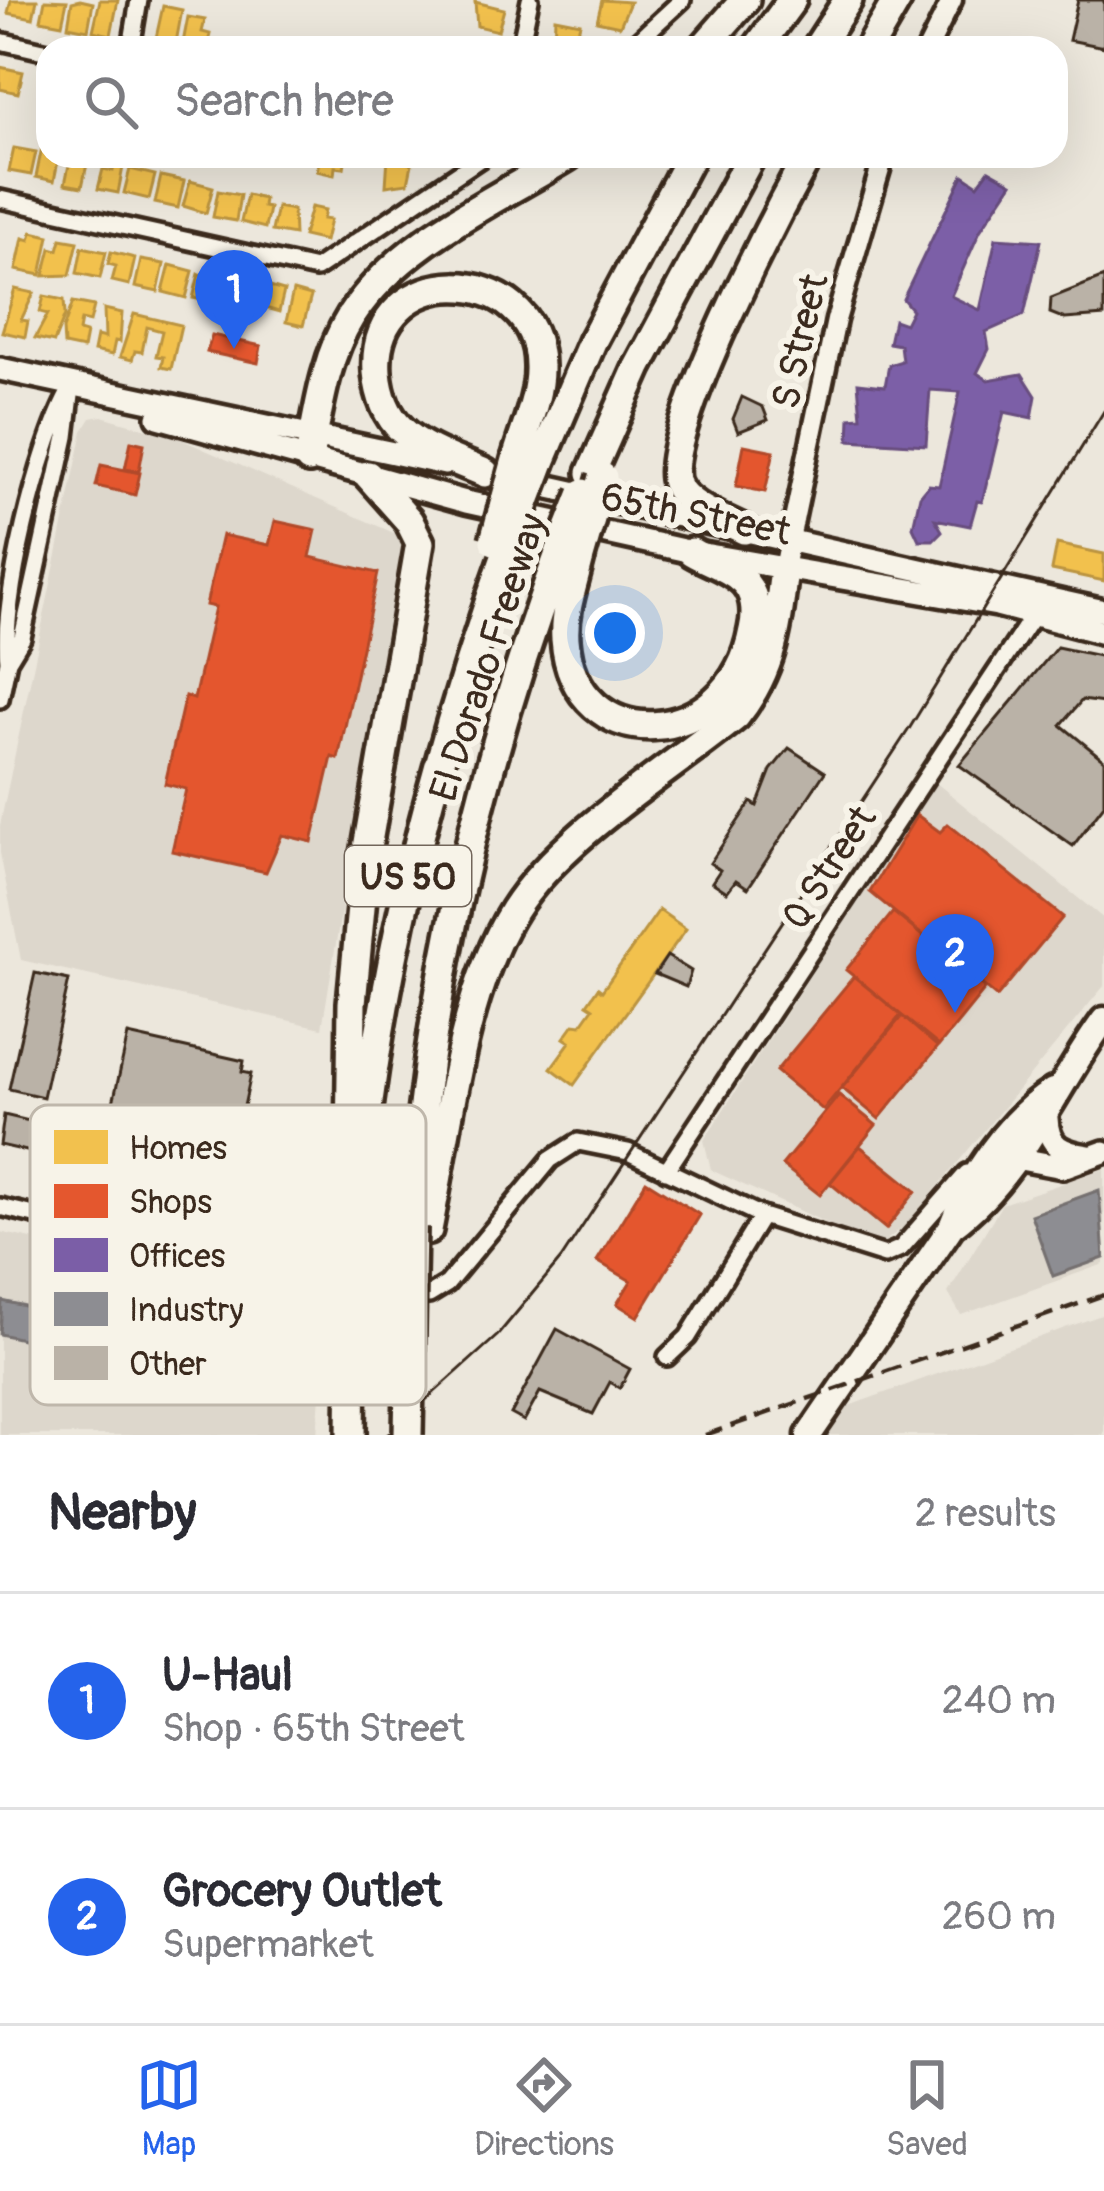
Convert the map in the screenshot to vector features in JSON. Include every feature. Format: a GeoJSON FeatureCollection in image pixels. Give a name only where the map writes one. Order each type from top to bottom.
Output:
{"type":"FeatureCollection","features":[{"type":"Feature","properties":{"kind":"highway"},"geometry":{"type":"LineString","coordinates":[[714,36],[745,0]]}},
{"type":"Feature","properties":{"kind":"highway"},"geometry":{"type":"LineString","coordinates":[[766,36],[792,0]]}},
{"type":"Feature","properties":{"kind":"highway"},"geometry":{"type":"LineString","coordinates":[[825,36],[848,0]]}},
{"type":"Feature","properties":{"kind":"highway"},"geometry":{"type":"LineString","coordinates":[[876,36],[897,0]]}},
{"type":"Feature","properties":{"kind":"highway"},"geometry":{"type":"LineString","coordinates":[[311,447],[332,356],[374,286],[405,257],[549,168]]}},
{"type":"Feature","properties":{"kind":"highway","name":"El Dorado Freeway"},"geometry":{"type":"LineString","coordinates":[[370,1105],[393,947],[431,779],[529,459],[685,168]]}},
{"type":"Feature","properties":{"kind":"highway","name":"El Dorado Freeway"},"geometry":{"type":"LineString","coordinates":[[424,1105],[440,969],[476,808],[638,367],[745,168]]}},
{"type":"Feature","properties":{"kind":"highway"},"geometry":{"type":"LineString","coordinates":[[744,530],[681,492],[674,466],[695,396],[731,311],[802,168]]}},
{"type":"Feature","properties":{"kind":"highway"},"geometry":{"type":"LineString","coordinates":[[485,473],[409,436],[384,407],[377,371],[380,340],[408,299],[443,286],[474,287],[507,303],[525,322],[539,364],[529,459]]}},
{"type":"Feature","properties":{"kind":"highway"},"geometry":{"type":"LineString","coordinates":[[352,1105],[352,1003],[366,854],[420,543],[409,520],[368,475]]}},
{"type":"Feature","properties":{"kind":"highway"},"geometry":{"type":"LineString","coordinates":[[570,554],[565,627],[574,674],[610,714],[648,727],[702,713],[729,691],[748,662],[756,618],[750,591],[742,579],[692,553]]}},
{"type":"Feature","properties":{"kind":"highway"},"geometry":{"type":"LineString","coordinates":[[426,1204],[477,1001],[504,929],[547,870],[736,716],[755,692],[777,635],[786,555]]}},
{"type":"Feature","properties":{"kind":"highway"},"geometry":{"type":"LineString","coordinates":[[351,1405],[351,1435]]}},
{"type":"Feature","properties":{"kind":"highway"},"geometry":{"type":"LineString","coordinates":[[407,1405],[408,1435]]}},
{"type":"Feature","properties":{"kind":"main road","name":"65th Street"},"geometry":{"type":"LineString","coordinates":[[0,369],[311,447],[485,473],[744,530],[786,555],[871,580],[1038,607],[1104,611]]}},
{"type":"Feature","properties":{"kind":"main road","name":"65th Street"},"geometry":{"type":"LineString","coordinates":[[311,447],[368,475],[692,553],[786,555]]}},
{"type":"Feature","properties":{"kind":"main road","name":"65th Street"},"geometry":{"type":"LineString","coordinates":[[1038,607],[1104,633]]}},
{"type":"Feature","properties":{"kind":"main road"},"geometry":{"type":"LineString","coordinates":[[809,1435],[951,1227],[964,1193],[1039,1111],[1104,1020]]}},
{"type":"Feature","properties":{"kind":"main road"},"geometry":{"type":"LineString","coordinates":[[1039,1111],[1054,1144],[1063,1152],[1096,1154]]}},
{"type":"Feature","properties":{"kind":"main road"},"geometry":{"type":"LineString","coordinates":[[951,1227],[974,1210],[1015,1158],[1039,1111]]}},
{"type":"Feature","properties":{"kind":"main road"},"geometry":{"type":"LineString","coordinates":[[1015,1158],[1063,1167],[1096,1154]]}},
{"type":"Feature","properties":{"kind":"street"},"geometry":{"type":"LineString","coordinates":[[132,36],[139,0]]}},
{"type":"Feature","properties":{"kind":"street"},"geometry":{"type":"LineString","coordinates":[[522,36],[530,0]]}},
{"type":"Feature","properties":{"kind":"street"},"geometry":{"type":"LineString","coordinates":[[643,36],[682,0]]}},
{"type":"Feature","properties":{"kind":"street"},"geometry":{"type":"LineString","coordinates":[[934,36],[952,0]]}},
{"type":"Feature","properties":{"kind":"street"},"geometry":{"type":"LineString","coordinates":[[0,40],[36,49]]}},
{"type":"Feature","properties":{"kind":"street"},"geometry":{"type":"LineString","coordinates":[[0,199],[316,269],[466,168]]}},
{"type":"Feature","properties":{"kind":"street","name":"S Street"},"geometry":{"type":"LineString","coordinates":[[786,555],[843,290],[880,168]]}},
{"type":"Feature","properties":{"kind":"street"},"geometry":{"type":"LineString","coordinates":[[0,699],[8,662],[3,634],[48,430],[72,387]]}},
{"type":"Feature","properties":{"kind":"street","name":"Q Street"},"geometry":{"type":"LineString","coordinates":[[666,1171],[1038,607]]}},
{"type":"Feature","properties":{"kind":"street"},"geometry":{"type":"LineString","coordinates":[[426,1294],[447,1284],[550,1160],[578,1142],[604,1143],[762,1216],[884,1255],[902,1248],[1039,1111]]}},
{"type":"Feature","properties":{"kind":"street"},"geometry":{"type":"LineString","coordinates":[[0,1207],[30,1214]]}},
{"type":"Feature","properties":{"kind":"street"},"geometry":{"type":"LineString","coordinates":[[667,1357],[688,1337],[762,1216]]}},
{"type":"Feature","properties":{"kind":"shaded area"},"geometry":{"type":"Polygon","coordinates":[[[102,416],[178,438],[403,537],[322,1028],[21,960],[0,853],[0,825],[83,431],[91,418],[102,416]]]}},
{"type":"Feature","properties":{"kind":"shaded area"},"geometry":{"type":"Polygon","coordinates":[[[935,782],[1104,919],[1104,986],[906,1225],[884,1242],[866,1241],[711,1170],[704,1140],[935,782]]]}},
{"type":"Feature","properties":{"kind":"shaded area"},"geometry":{"type":"Polygon","coordinates":[[[1104,1169],[1104,1264],[961,1315],[948,1293],[1002,1204],[1104,1169]]]}},
{"type":"Feature","properties":{"kind":"shaded area"},"geometry":{"type":"Polygon","coordinates":[[[0,1232],[30,1239],[30,1405],[319,1405],[317,1435],[0,1435],[0,1232]]]}},
{"type":"Feature","properties":{"kind":"shaded area"},"geometry":{"type":"Polygon","coordinates":[[[1104,1314],[1104,1435],[827,1435],[843,1408],[1104,1314]]]}},
{"type":"Feature","properties":{"kind":"building: Homes"},"geometry":{"type":"Polygon","coordinates":[[[11,0],[37,0],[33,18],[8,13],[11,0]]]}},
{"type":"Feature","properties":{"kind":"building: Homes"},"geometry":{"type":"Polygon","coordinates":[[[45,0],[67,1],[62,24],[41,20],[45,0]]]}},
{"type":"Feature","properties":{"kind":"building: Homes"},"geometry":{"type":"Polygon","coordinates":[[[100,0],[118,0],[111,35],[93,31],[100,0]]]}},
{"type":"Feature","properties":{"kind":"building: Homes"},"geometry":{"type":"Polygon","coordinates":[[[602,0],[630,2],[620,26],[597,21],[602,0]]]}},
{"type":"Feature","properties":{"kind":"building: Homes"},"geometry":{"type":"Polygon","coordinates":[[[72,2],[93,3],[88,30],[68,26],[72,2]]]}},
{"type":"Feature","properties":{"kind":"building: Homes"},"geometry":{"type":"Polygon","coordinates":[[[475,2],[504,9],[498,31],[477,26],[475,2]]]}},
{"type":"Feature","properties":{"kind":"building: Homes"},"geometry":{"type":"Polygon","coordinates":[[[163,6],[182,10],[177,36],[156,36],[163,6]]]}},
{"type":"Feature","properties":{"kind":"building: Homes"},"geometry":{"type":"Polygon","coordinates":[[[188,17],[205,20],[202,32],[210,36],[184,36],[188,17]]]}},
{"type":"Feature","properties":{"kind":"building: Homes"},"geometry":{"type":"Polygon","coordinates":[[[555,18],[580,23],[577,36],[554,36],[555,18]]]}},
{"type":"Feature","properties":{"kind":"building: Homes"},"geometry":{"type":"Polygon","coordinates":[[[0,67],[23,72],[18,93],[0,89],[0,67]]]}},
{"type":"Feature","properties":{"kind":"building: Homes"},"geometry":{"type":"Polygon","coordinates":[[[14,148],[36,152],[31,175],[9,171],[14,148]]]}},
{"type":"Feature","properties":{"kind":"building: Homes"},"geometry":{"type":"Polygon","coordinates":[[[38,168],[57,168],[54,181],[36,177],[38,168]]]}},
{"type":"Feature","properties":{"kind":"building: Homes"},"geometry":{"type":"Polygon","coordinates":[[[68,168],[86,168],[82,187],[65,184],[68,168]]]}},
{"type":"Feature","properties":{"kind":"building: Homes"},"geometry":{"type":"Polygon","coordinates":[[[123,168],[118,193],[98,189],[103,169],[123,168]]]}},
{"type":"Feature","properties":{"kind":"building: Homes"},"geometry":{"type":"Polygon","coordinates":[[[387,168],[411,168],[408,183],[386,186],[387,168]]]}},
{"type":"Feature","properties":{"kind":"building: Homes"},"geometry":{"type":"Polygon","coordinates":[[[130,169],[155,175],[149,199],[124,193],[130,169]]]}},
{"type":"Feature","properties":{"kind":"building: Homes"},"geometry":{"type":"Polygon","coordinates":[[[161,176],[184,181],[178,208],[155,203],[161,176]]]}},
{"type":"Feature","properties":{"kind":"building: Homes"},"geometry":{"type":"Polygon","coordinates":[[[190,181],[213,187],[206,213],[183,206],[190,181]]]}},
{"type":"Feature","properties":{"kind":"building: Homes"},"geometry":{"type":"Polygon","coordinates":[[[218,191],[240,195],[236,221],[213,217],[218,191]]]}},
{"type":"Feature","properties":{"kind":"building: Homes"},"geometry":{"type":"Polygon","coordinates":[[[247,195],[264,199],[263,207],[269,208],[265,228],[241,222],[247,195]]]}},
{"type":"Feature","properties":{"kind":"building: Homes"},"geometry":{"type":"Polygon","coordinates":[[[277,207],[293,210],[294,235],[272,231],[277,207]]]}},
{"type":"Feature","properties":{"kind":"building: Homes"},"geometry":{"type":"Polygon","coordinates":[[[311,207],[325,210],[323,219],[330,220],[325,241],[303,236],[311,207]]]}},
{"type":"Feature","properties":{"kind":"building: Homes"},"geometry":{"type":"Polygon","coordinates":[[[32,232],[49,236],[41,275],[16,270],[23,238],[30,240],[32,232]]]}},
{"type":"Feature","properties":{"kind":"building: Homes"},"geometry":{"type":"Polygon","coordinates":[[[61,239],[78,242],[70,275],[44,276],[51,248],[58,250],[61,239]]]}},
{"type":"Feature","properties":{"kind":"building: Homes"},"geometry":{"type":"Polygon","coordinates":[[[82,247],[106,252],[100,278],[77,273],[82,247]]]}},
{"type":"Feature","properties":{"kind":"building: Homes"},"geometry":{"type":"Polygon","coordinates":[[[111,252],[135,258],[129,285],[112,281],[116,266],[108,264],[111,252]]]}},
{"type":"Feature","properties":{"kind":"building: Homes"},"geometry":{"type":"Polygon","coordinates":[[[141,260],[164,264],[158,292],[135,287],[141,260]]]}},
{"type":"Feature","properties":{"kind":"building: Homes"},"geometry":{"type":"Polygon","coordinates":[[[170,265],[193,271],[186,298],[163,292],[170,265]]]}},
{"type":"Feature","properties":{"kind":"building: Homes"},"geometry":{"type":"Polygon","coordinates":[[[199,274],[222,279],[216,303],[193,298],[199,274]]]}},
{"type":"Feature","properties":{"kind":"building: Homes"},"geometry":{"type":"Polygon","coordinates":[[[263,285],[284,291],[279,312],[258,306],[263,285]]]}},
{"type":"Feature","properties":{"kind":"building: Homes"},"geometry":{"type":"Polygon","coordinates":[[[15,289],[34,293],[21,320],[28,321],[25,337],[2,332],[15,289]]]}},
{"type":"Feature","properties":{"kind":"building: Homes"},"geometry":{"type":"Polygon","coordinates":[[[293,291],[311,296],[303,326],[286,322],[293,291]]]}},
{"type":"Feature","properties":{"kind":"building: Homes"},"geometry":{"type":"Polygon","coordinates":[[[44,296],[64,300],[65,315],[54,342],[35,338],[48,314],[40,312],[44,296]]]}},
{"type":"Feature","properties":{"kind":"building: Homes"},"geometry":{"type":"Polygon","coordinates":[[[73,302],[94,306],[90,322],[81,320],[79,331],[86,333],[83,349],[64,345],[63,329],[73,302]]]}},
{"type":"Feature","properties":{"kind":"building: Homes"},"geometry":{"type":"Polygon","coordinates":[[[104,309],[122,313],[120,342],[115,341],[112,355],[94,351],[97,336],[105,338],[104,309]]]}},
{"type":"Feature","properties":{"kind":"building: Homes"},"geometry":{"type":"Polygon","coordinates":[[[134,314],[181,325],[171,369],[161,367],[163,357],[156,356],[162,331],[147,327],[142,352],[135,351],[132,360],[120,357],[134,314]]]}},
{"type":"Feature","properties":{"kind":"building: Homes"},"geometry":{"type":"Polygon","coordinates":[[[1057,544],[1104,554],[1104,581],[1052,570],[1057,544]]]}},
{"type":"Feature","properties":{"kind":"building: Homes"},"geometry":{"type":"Polygon","coordinates":[[[659,910],[686,929],[574,1085],[551,1068],[570,1042],[564,1038],[574,1024],[581,1025],[593,1008],[587,1004],[598,988],[602,991],[659,910]]]}},
{"type":"Feature","properties":{"kind":"building: Shops"},"geometry":{"type":"Polygon","coordinates":[[[212,335],[261,346],[258,363],[207,352],[212,335]]]}},
{"type":"Feature","properties":{"kind":"building: Shops"},"geometry":{"type":"Polygon","coordinates":[[[131,441],[144,444],[139,471],[125,469],[131,441]]]}},
{"type":"Feature","properties":{"kind":"building: Shops"},"geometry":{"type":"Polygon","coordinates":[[[744,445],[774,451],[765,492],[736,486],[744,445]]]}},
{"type":"Feature","properties":{"kind":"building: Shops"},"geometry":{"type":"Polygon","coordinates":[[[101,465],[140,473],[135,495],[96,486],[101,465]]]}},
{"type":"Feature","properties":{"kind":"building: Shops"},"geometry":{"type":"Polygon","coordinates":[[[275,521],[316,530],[310,557],[378,573],[338,759],[332,757],[312,842],[282,835],[266,872],[172,851],[186,789],[165,784],[185,696],[194,699],[215,607],[206,605],[222,535],[269,545],[275,521]]]}},
{"type":"Feature","properties":{"kind":"building: Shops"},"geometry":{"type":"Polygon","coordinates":[[[917,815],[940,832],[948,824],[1063,917],[997,997],[870,892],[917,815]]]}},
{"type":"Feature","properties":{"kind":"building: Shops"},"geometry":{"type":"Polygon","coordinates":[[[893,912],[986,988],[939,1046],[846,970],[893,912]]]}},
{"type":"Feature","properties":{"kind":"building: Shops"},"geometry":{"type":"Polygon","coordinates":[[[854,976],[901,1015],[823,1110],[776,1071],[854,976]]]}},
{"type":"Feature","properties":{"kind":"building: Shops"},"geometry":{"type":"Polygon","coordinates":[[[902,1016],[938,1047],[879,1119],[842,1088],[902,1016]]]}},
{"type":"Feature","properties":{"kind":"building: Shops"},"geometry":{"type":"Polygon","coordinates":[[[839,1095],[876,1125],[820,1195],[782,1165],[839,1095]]]}},
{"type":"Feature","properties":{"kind":"building: Shops"},"geometry":{"type":"Polygon","coordinates":[[[860,1146],[916,1191],[886,1229],[830,1183],[860,1146]]]}},
{"type":"Feature","properties":{"kind":"building: Shops"},"geometry":{"type":"Polygon","coordinates":[[[646,1181],[700,1215],[638,1317],[617,1304],[631,1281],[597,1261],[646,1181]]]}},
{"type":"Feature","properties":{"kind":"building: Offices"},"geometry":{"type":"Polygon","coordinates":[[[989,170],[1012,183],[980,231],[951,296],[980,310],[996,238],[1041,241],[1024,315],[986,332],[989,349],[977,373],[988,380],[1022,374],[1036,396],[1032,418],[1004,412],[982,502],[977,501],[970,526],[935,519],[942,531],[933,540],[919,540],[913,527],[920,496],[929,485],[939,486],[960,392],[930,390],[926,445],[849,440],[850,418],[861,417],[858,383],[885,386],[889,365],[902,361],[900,345],[889,343],[894,320],[905,324],[912,310],[903,299],[963,175],[978,185],[989,170]]]}},
{"type":"Feature","properties":{"kind":"building: Industry"},"geometry":{"type":"Polygon","coordinates":[[[1099,1190],[1104,1258],[1053,1276],[1031,1215],[1099,1190]]]}},
{"type":"Feature","properties":{"kind":"building: Industry"},"geometry":{"type":"Polygon","coordinates":[[[2,1301],[30,1307],[30,1341],[0,1334],[2,1301]]]}},
{"type":"Feature","properties":{"kind":"building: Other"},"geometry":{"type":"Polygon","coordinates":[[[1078,0],[1104,0],[1104,47],[1069,40],[1078,0]]]}},
{"type":"Feature","properties":{"kind":"building: Other"},"geometry":{"type":"Polygon","coordinates":[[[1104,277],[1104,316],[1065,319],[1050,313],[1051,298],[1104,277]]]}},
{"type":"Feature","properties":{"kind":"building: Other"},"geometry":{"type":"Polygon","coordinates":[[[742,397],[763,407],[768,420],[738,432],[733,419],[742,397]]]}},
{"type":"Feature","properties":{"kind":"building: Other"},"geometry":{"type":"Polygon","coordinates":[[[1057,647],[1104,657],[1104,703],[1082,700],[1061,725],[1104,760],[1104,805],[1073,846],[959,765],[1057,647]]]}},
{"type":"Feature","properties":{"kind":"building: Other"},"geometry":{"type":"Polygon","coordinates":[[[789,748],[825,772],[748,888],[736,880],[727,892],[712,882],[720,870],[710,863],[751,802],[757,806],[771,770],[789,748]]]}},
{"type":"Feature","properties":{"kind":"building: Other"},"geometry":{"type":"Polygon","coordinates":[[[667,956],[691,971],[686,987],[655,974],[667,956]]]}},
{"type":"Feature","properties":{"kind":"building: Other"},"geometry":{"type":"Polygon","coordinates":[[[35,973],[69,980],[43,1097],[9,1089],[35,973]]]}},
{"type":"Feature","properties":{"kind":"building: Other"},"geometry":{"type":"Polygon","coordinates":[[[128,1035],[244,1061],[242,1072],[251,1074],[244,1105],[113,1105],[128,1035]]]}},
{"type":"Feature","properties":{"kind":"building: Other"},"geometry":{"type":"Polygon","coordinates":[[[4,1115],[30,1121],[30,1152],[0,1145],[4,1115]]]}},
{"type":"Feature","properties":{"kind":"building: Other"},"geometry":{"type":"Polygon","coordinates":[[[557,1329],[630,1369],[620,1388],[610,1382],[593,1414],[540,1392],[524,1421],[511,1414],[557,1329]]]}},
{"type":"Feature","properties":{"kind":"tram line"},"geometry":{"type":"LineString","coordinates":[[426,1400],[497,1336],[561,1259],[909,729],[1104,411]]}},
{"type":"Feature","properties":{"kind":"tram line"},"geometry":{"type":"LineString","coordinates":[[387,1435],[420,1405]]}},
{"type":"Feature","properties":{"kind":"railway"},"geometry":{"type":"LineString","coordinates":[[705,1435],[1104,1295]]}},
{"type":"Feature","properties":{"kind":"place","name":"U-Haul"},"geometry":{"type":"Point","coordinates":[234,349]}},
{"type":"Feature","properties":{"kind":"place","name":"Grocery Outlet"},"geometry":{"type":"Point","coordinates":[955,1013]}}]}
